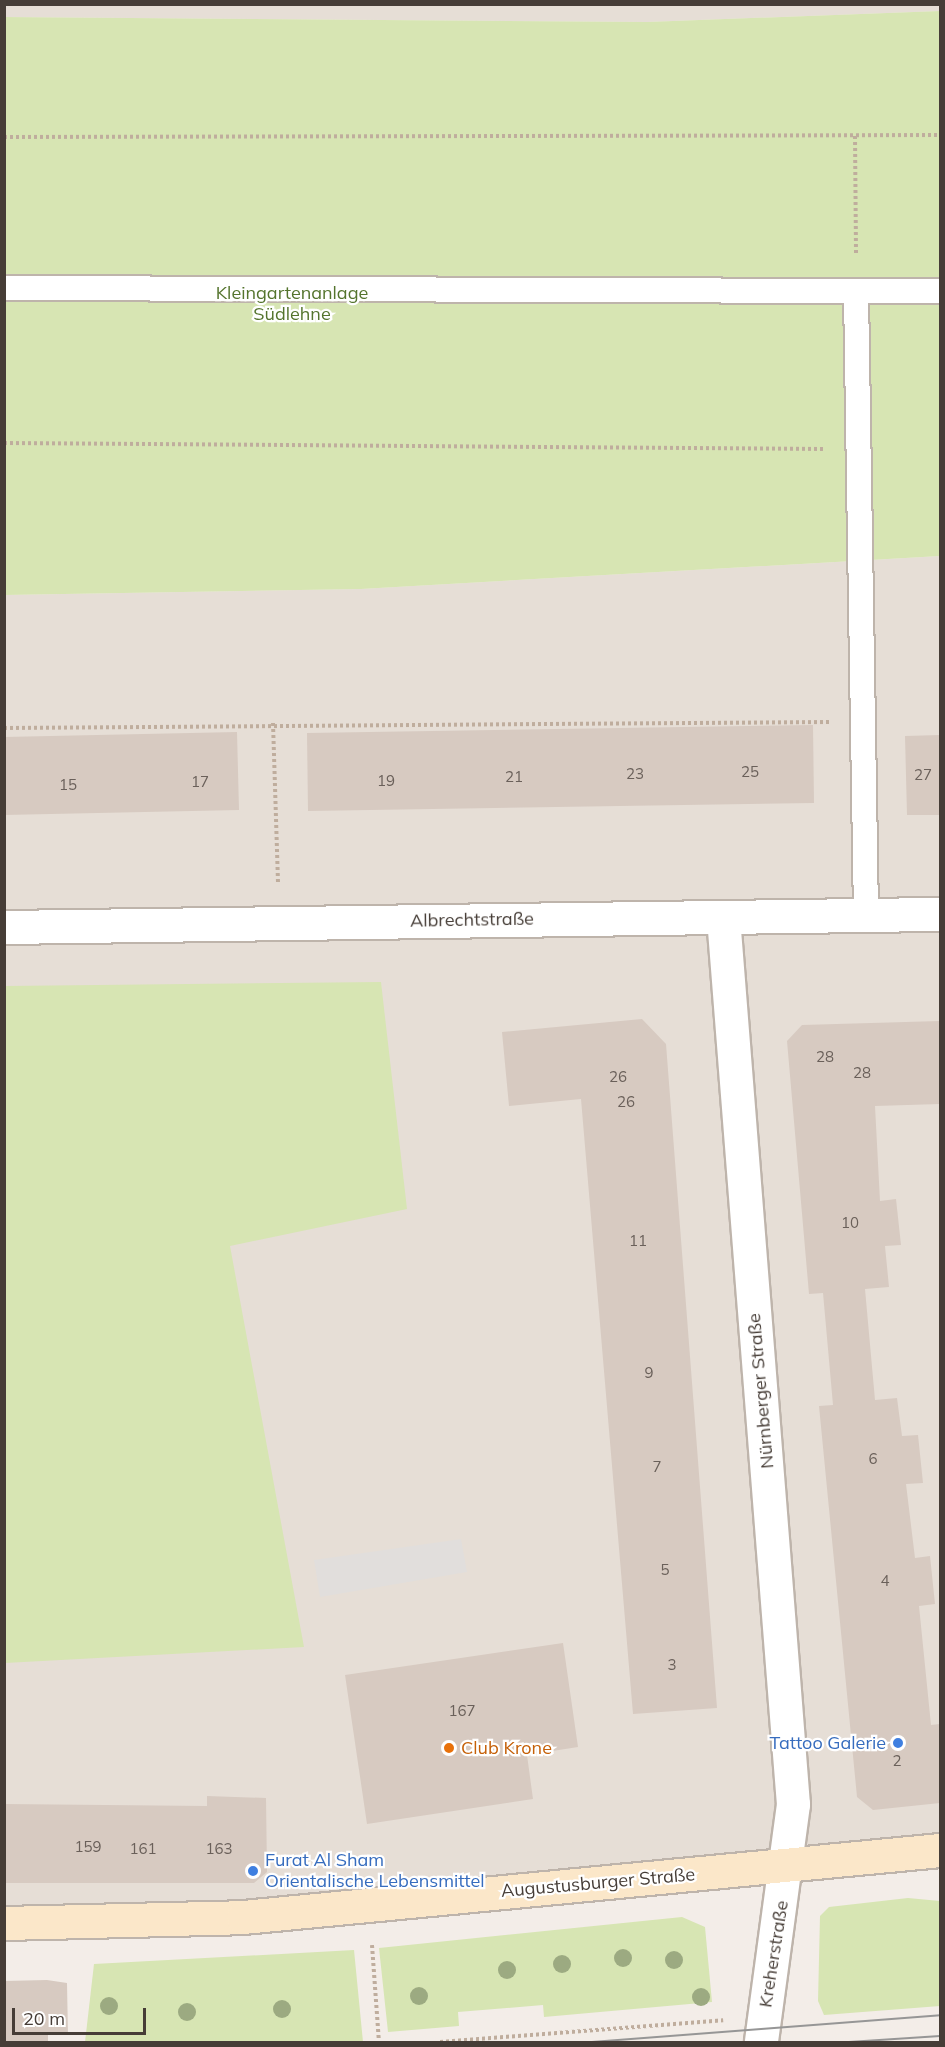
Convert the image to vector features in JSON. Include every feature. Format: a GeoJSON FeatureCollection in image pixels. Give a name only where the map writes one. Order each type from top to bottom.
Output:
{"type":"FeatureCollection","features":[{"type":"Feature","properties":{"kind":"main road","name":"Augustusburger Straße"},"geometry":{"type":"LineString","coordinates":[[4,1923],[243,1917],[940,1850]]}},
{"type":"Feature","properties":{"kind":"street","name":"Albrechtstraße"},"geometry":{"type":"LineString","coordinates":[[4,927],[940,914]]}},
{"type":"Feature","properties":{"kind":"street","name":"Nürnberger Straße"},"geometry":{"type":"LineString","coordinates":[[723,917],[793,1804],[787,1865]]}},
{"type":"Feature","properties":{"kind":"street","name":"Kreherstraße"},"geometry":{"type":"LineString","coordinates":[[761,2043],[787,1865]]}},
{"type":"Feature","properties":{"kind":"lane"},"geometry":{"type":"LineString","coordinates":[[4,288],[940,291]]}},
{"type":"Feature","properties":{"kind":"lane"},"geometry":{"type":"LineString","coordinates":[[856,291],[866,915]]}},
{"type":"Feature","properties":{"kind":"path"},"geometry":{"type":"LineString","coordinates":[[4,137],[940,135]]}},
{"type":"Feature","properties":{"kind":"path"},"geometry":{"type":"LineString","coordinates":[[855,136],[856,291]]}},
{"type":"Feature","properties":{"kind":"path"},"geometry":{"type":"LineString","coordinates":[[4,443],[858,449]]}},
{"type":"Feature","properties":{"kind":"path"},"geometry":{"type":"LineString","coordinates":[[4,728],[273,723],[863,722]]}},
{"type":"Feature","properties":{"kind":"path"},"geometry":{"type":"LineString","coordinates":[[273,723],[279,923]]}},
{"type":"Feature","properties":{"kind":"path"},"geometry":{"type":"LineString","coordinates":[[368,1905],[379,2043]]}},
{"type":"Feature","properties":{"kind":"path"},"geometry":{"type":"LineString","coordinates":[[440,2043],[713,2021]]}},
{"type":"Feature","properties":{"kind":"shaded area"},"geometry":{"type":"Polygon","coordinates":[[[5,4],[940,5],[940,11],[647,22],[5,17],[5,4]]]}},
{"type":"Feature","properties":{"kind":"shaded area"},"geometry":{"type":"Polygon","coordinates":[[[940,556],[940,1838],[98,1914],[5,1910],[5,595],[361,589],[940,556]]]}},
{"type":"Feature","properties":{"kind":"shaded area"},"geometry":{"type":"Polygon","coordinates":[[[461,1539],[467,1572],[320,1597],[314,1560],[461,1539]]]}},
{"type":"Feature","properties":{"kind":"green space","name":"Kleingartenanlage Südlehne"},"geometry":{"type":"Polygon","coordinates":[[[940,11],[940,556],[361,589],[5,595],[4,17],[647,22],[940,11]]]}},
{"type":"Feature","properties":{"kind":"green space"},"geometry":{"type":"Polygon","coordinates":[[[381,982],[407,1209],[230,1246],[304,1647],[5,1663],[5,986],[381,982]]]}},
{"type":"Feature","properties":{"kind":"green space"},"geometry":{"type":"Polygon","coordinates":[[[908,1898],[940,1901],[940,2006],[824,2015],[818,2001],[820,1916],[829,1907],[908,1898]]]}},
{"type":"Feature","properties":{"kind":"green space"},"geometry":{"type":"Polygon","coordinates":[[[682,1917],[705,1927],[712,2002],[544,2017],[543,2005],[458,2012],[459,2026],[388,2032],[379,1948],[682,1917]]]}},
{"type":"Feature","properties":{"kind":"green space"},"geometry":{"type":"Polygon","coordinates":[[[354,1950],[363,2042],[85,2042],[94,1964],[354,1950]]]}},
{"type":"Feature","properties":{"kind":"building"},"geometry":{"type":"Polygon","coordinates":[[[813,725],[814,803],[308,811],[307,733],[813,725]]]}},
{"type":"Feature","properties":{"kind":"building"},"geometry":{"type":"Polygon","coordinates":[[[237,732],[239,810],[4,815],[4,737],[237,732]]]}},
{"type":"Feature","properties":{"kind":"building"},"geometry":{"type":"Polygon","coordinates":[[[940,735],[940,815],[907,815],[905,736],[940,735]]]}},
{"type":"Feature","properties":{"kind":"building"},"geometry":{"type":"Polygon","coordinates":[[[642,1019],[666,1044],[717,1708],[633,1714],[581,1099],[509,1106],[502,1032],[642,1019]]]}},
{"type":"Feature","properties":{"kind":"building"},"geometry":{"type":"Polygon","coordinates":[[[940,1021],[940,1104],[875,1106],[880,1201],[896,1199],[901,1245],[885,1246],[889,1287],[865,1289],[875,1400],[897,1398],[902,1436],[918,1435],[923,1483],[906,1484],[915,1558],[930,1556],[935,1604],[919,1606],[931,1725],[940,1724],[940,1803],[873,1810],[857,1797],[819,1406],[833,1405],[823,1293],[809,1294],[787,1041],[802,1025],[940,1021]]]}},
{"type":"Feature","properties":{"kind":"building"},"geometry":{"type":"Polygon","coordinates":[[[563,1643],[578,1747],[527,1755],[533,1799],[367,1824],[345,1675],[563,1643]]]}},
{"type":"Feature","properties":{"kind":"building"},"geometry":{"type":"Polygon","coordinates":[[[207,1796],[266,1798],[267,1872],[254,1883],[4,1883],[4,1804],[207,1806],[207,1796]]]}},
{"type":"Feature","properties":{"kind":"building"},"geometry":{"type":"Polygon","coordinates":[[[47,1980],[67,1983],[68,2035],[48,2035],[48,2043],[4,2043],[4,1981],[47,1980]]]}},
{"type":"Feature","properties":{"kind":"tram line"},"geometry":{"type":"LineString","coordinates":[[592,2042],[940,2015]]}},
{"type":"Feature","properties":{"kind":"tram line"},"geometry":{"type":"LineString","coordinates":[[849,2042],[940,2036]]}},
{"type":"Feature","properties":{"kind":"place","name":"Tattoo Galerie"},"geometry":{"type":"Point","coordinates":[898,1743]}},
{"type":"Feature","properties":{"kind":"place","name":"Club Krone"},"geometry":{"type":"Point","coordinates":[449,1748]}},
{"type":"Feature","properties":{"kind":"place","name":"Furat Al Sham Orientalische Lebensmittel"},"geometry":{"type":"Point","coordinates":[253,1871]}}]}
